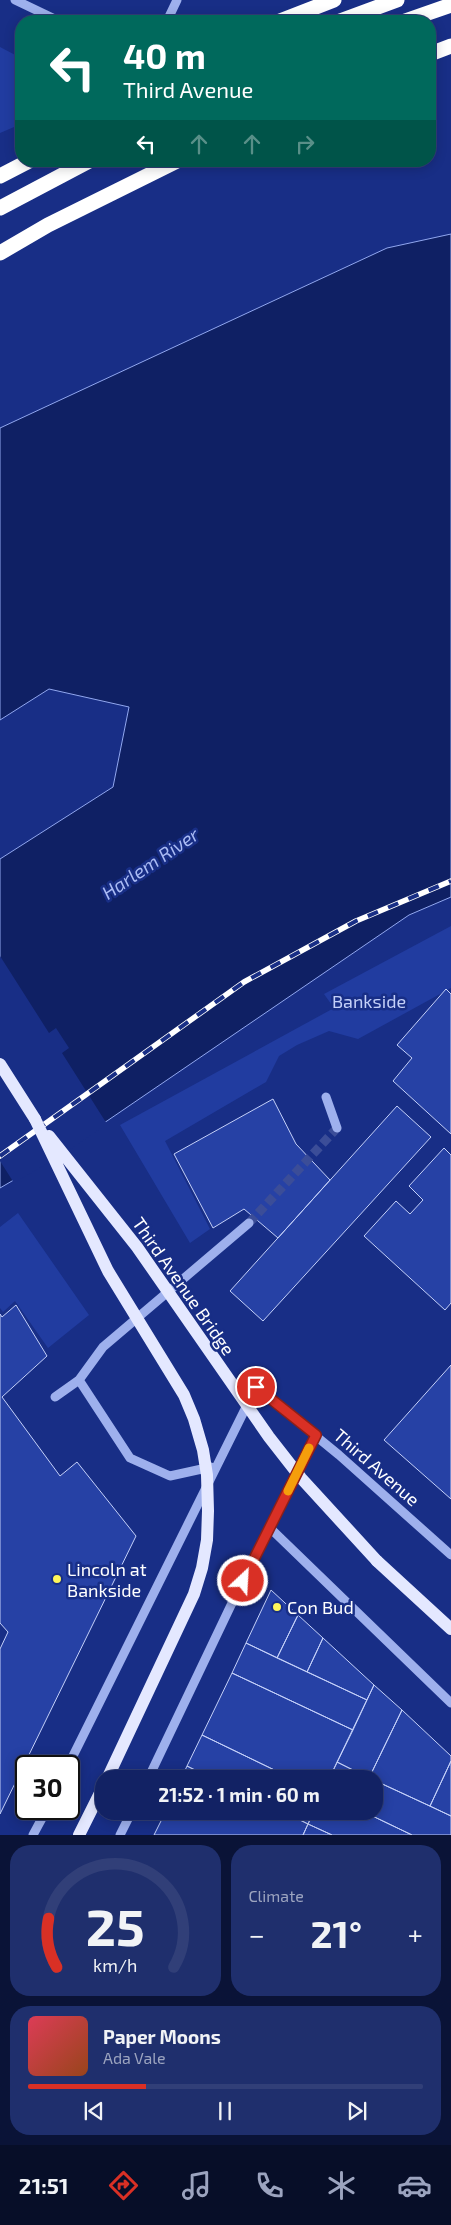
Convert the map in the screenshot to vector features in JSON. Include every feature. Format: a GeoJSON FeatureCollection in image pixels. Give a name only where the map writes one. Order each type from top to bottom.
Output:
{"type":"FeatureCollection","features":[{"type":"Feature","properties":{"kind":"highway"},"geometry":{"type":"LineString","coordinates":[[295,15],[334,0]]}},
{"type":"Feature","properties":{"kind":"highway"},"geometry":{"type":"LineString","coordinates":[[356,15],[397,0]]}},
{"type":"Feature","properties":{"kind":"highway"},"geometry":{"type":"LineString","coordinates":[[422,15],[451,5]]}},
{"type":"Feature","properties":{"kind":"highway"},"geometry":{"type":"LineString","coordinates":[[436,52],[451,46]]}},
{"type":"Feature","properties":{"kind":"highway"},"geometry":{"type":"LineString","coordinates":[[4,174],[15,166]]}},
{"type":"Feature","properties":{"kind":"highway"},"geometry":{"type":"LineString","coordinates":[[4,174],[17,167]]}},
{"type":"Feature","properties":{"kind":"highway"},"geometry":{"type":"LineString","coordinates":[[0,208],[78,167]]}},
{"type":"Feature","properties":{"kind":"highway"},"geometry":{"type":"LineString","coordinates":[[0,253],[48,225],[165,167]]}},
{"type":"Feature","properties":{"kind":"main road","name":"Third Avenue Bridge"},"geometry":{"type":"LineString","coordinates":[[0,1064],[35,1119],[138,1247],[269,1437],[300,1478],[377,1561],[451,1629]]}},
{"type":"Feature","properties":{"kind":"main road"},"geometry":{"type":"LineString","coordinates":[[35,1119],[108,1271],[184,1395],[203,1450],[207,1475],[207,1540],[202,1568],[194,1594],[111,1770]]}},
{"type":"Feature","properties":{"kind":"main road"},"geometry":{"type":"LineString","coordinates":[[82,1830],[95,1803]]}},
{"type":"Feature","properties":{"kind":"street"},"geometry":{"type":"LineString","coordinates":[[15,0],[46,15]]}},
{"type":"Feature","properties":{"kind":"street"},"geometry":{"type":"LineString","coordinates":[[170,15],[178,0]]}},
{"type":"Feature","properties":{"kind":"street"},"geometry":{"type":"LineString","coordinates":[[326,1097],[337,1128]]}},
{"type":"Feature","properties":{"kind":"street"},"geometry":{"type":"LineString","coordinates":[[55,1397],[79,1380],[103,1347],[249,1223]]}},
{"type":"Feature","properties":{"kind":"street"},"geometry":{"type":"LineString","coordinates":[[79,1380],[130,1458],[170,1476],[216,1466]]}},
{"type":"Feature","properties":{"kind":"street","name":"Third Avenue"},"geometry":{"type":"LineString","coordinates":[[216,1466],[256,1387],[316,1435],[451,1555]]}},
{"type":"Feature","properties":{"kind":"street"},"geometry":{"type":"LineString","coordinates":[[152,1770],[269,1527],[316,1435]]}},
{"type":"Feature","properties":{"kind":"street"},"geometry":{"type":"LineString","coordinates":[[73,1755],[216,1466]]}},
{"type":"Feature","properties":{"kind":"street"},"geometry":{"type":"LineString","coordinates":[[269,1527],[451,1703]]}},
{"type":"Feature","properties":{"kind":"street"},"geometry":{"type":"LineString","coordinates":[[34,1835],[41,1820]]}},
{"type":"Feature","properties":{"kind":"street"},"geometry":{"type":"LineString","coordinates":[[120,1835],[128,1820]]}},
{"type":"Feature","properties":{"kind":"green space"},"geometry":{"type":"Polygon","coordinates":[[[0,47],[15,55],[15,127],[0,133],[0,47]]]}},
{"type":"Feature","properties":{"kind":"green space","name":"Bankside"},"geometry":{"type":"Polygon","coordinates":[[[451,926],[451,988],[358,1039],[329,1031],[297,1045],[279,1056],[266,1082],[165,1141],[210,1229],[190,1243],[120,1125],[334,1008],[324,994],[451,926]]]}},
{"type":"Feature","properties":{"kind":"green space"},"geometry":{"type":"Polygon","coordinates":[[[18,1213],[89,1315],[48,1348],[15,1301],[3,1312],[0,1308],[0,1227],[18,1213]]]}},
{"type":"Feature","properties":{"kind":"water","name":"Harlem River"},"geometry":{"type":"Polygon","coordinates":[[[451,234],[451,897],[409,915],[60,1153],[0,1188],[0,859],[113,787],[129,707],[49,689],[0,720],[0,428],[387,248],[451,234]]]}},
{"type":"Feature","properties":{"kind":"pier"},"geometry":{"type":"Polygon","coordinates":[[[0,956],[49,1033],[56,1028],[69,1048],[62,1053],[107,1124],[62,1155],[14,1183],[0,1161],[0,956]]]}},
{"type":"Feature","properties":{"kind":"building"},"geometry":{"type":"Polygon","coordinates":[[[446,989],[451,994],[451,1134],[393,1081],[412,1058],[397,1045],[446,989]]]}},
{"type":"Feature","properties":{"kind":"building"},"geometry":{"type":"Polygon","coordinates":[[[273,1099],[296,1144],[330,1180],[278,1238],[244,1209],[213,1228],[174,1154],[273,1099]]]}},
{"type":"Feature","properties":{"kind":"building"},"geometry":{"type":"Polygon","coordinates":[[[397,1106],[431,1137],[263,1321],[230,1291],[397,1106]]]}},
{"type":"Feature","properties":{"kind":"building"},"geometry":{"type":"Polygon","coordinates":[[[444,1148],[451,1155],[451,1303],[445,1310],[364,1236],[396,1201],[410,1214],[423,1200],[409,1186],[444,1148]]]}},
{"type":"Feature","properties":{"kind":"building","name":"Lincoln at Bankside"},"geometry":{"type":"Polygon","coordinates":[[[16,1305],[47,1356],[2,1397],[60,1476],[77,1462],[136,1536],[29,1755],[15,1755],[15,1783],[0,1814],[0,1649],[8,1632],[0,1623],[0,1314],[2,1317],[16,1305]]]}},
{"type":"Feature","properties":{"kind":"building"},"geometry":{"type":"Polygon","coordinates":[[[451,1365],[451,1499],[384,1440],[451,1365]]]}},
{"type":"Feature","properties":{"kind":"building"},"geometry":{"type":"Polygon","coordinates":[[[271,1590],[298,1615],[277,1658],[246,1643],[271,1590]]]}},
{"type":"Feature","properties":{"kind":"building"},"geometry":{"type":"Polygon","coordinates":[[[298,1615],[323,1638],[307,1672],[277,1658],[298,1615]]]}},
{"type":"Feature","properties":{"kind":"building"},"geometry":{"type":"Polygon","coordinates":[[[323,1638],[374,1685],[367,1700],[307,1672],[323,1638]]]}},
{"type":"Feature","properties":{"kind":"building"},"geometry":{"type":"Polygon","coordinates":[[[246,1643],[367,1700],[353,1730],[232,1673],[246,1643]]]}},
{"type":"Feature","properties":{"kind":"building"},"geometry":{"type":"Polygon","coordinates":[[[232,1673],[353,1730],[333,1770],[274,1770],[202,1735],[232,1673]]]}},
{"type":"Feature","properties":{"kind":"building"},"geometry":{"type":"Polygon","coordinates":[[[374,1685],[402,1710],[373,1770],[353,1770],[337,1762],[374,1685]]]}},
{"type":"Feature","properties":{"kind":"building"},"geometry":{"type":"Polygon","coordinates":[[[402,1710],[451,1756],[451,1761],[430,1806],[383,1784],[383,1770],[373,1770],[402,1710]]]}},
{"type":"Feature","properties":{"kind":"building"},"geometry":{"type":"Polygon","coordinates":[[[202,1735],[274,1770],[195,1770],[187,1766],[202,1735]]]}},
{"type":"Feature","properties":{"kind":"building"},"geometry":{"type":"Polygon","coordinates":[[[451,1761],[451,1816],[430,1806],[451,1761]]]}},
{"type":"Feature","properties":{"kind":"building"},"geometry":{"type":"Polygon","coordinates":[[[337,1762],[353,1770],[333,1770],[337,1762]]]}},
{"type":"Feature","properties":{"kind":"building"},"geometry":{"type":"Polygon","coordinates":[[[187,1766],[195,1770],[185,1770],[187,1766]]]}},
{"type":"Feature","properties":{"kind":"building"},"geometry":{"type":"Polygon","coordinates":[[[383,1784],[451,1816],[451,1835],[412,1835],[381,1820],[383,1820],[383,1784]]]}},
{"type":"Feature","properties":{"kind":"building"},"geometry":{"type":"Polygon","coordinates":[[[162,1820],[300,1820],[308,1824],[303,1835],[154,1835],[162,1820]]]}},
{"type":"Feature","properties":{"kind":"building"},"geometry":{"type":"Polygon","coordinates":[[[300,1820],[310,1820],[308,1824],[300,1820]]]}},
{"type":"Feature","properties":{"kind":"building"},"geometry":{"type":"Polygon","coordinates":[[[310,1820],[381,1820],[412,1835],[332,1835],[308,1824],[310,1820]]]}},
{"type":"Feature","properties":{"kind":"building"},"geometry":{"type":"Polygon","coordinates":[[[308,1824],[332,1835],[303,1835],[308,1824]]]}},
{"type":"Feature","properties":{"kind":"tunnel"},"geometry":{"type":"LineString","coordinates":[[249,1223],[337,1128]]}},
{"type":"Feature","properties":{"kind":"railway"},"geometry":{"type":"LineString","coordinates":[[0,1156],[244,982],[356,921],[451,881]]}},
{"type":"Feature","properties":{"kind":"slow traffic"},"geometry":{"type":"LineString","coordinates":[[288,1491],[309,1448]]}},
{"type":"Feature","properties":{"kind":"place","name":"Lincoln at Bankside"},"geometry":{"type":"Point","coordinates":[57,1579]}},
{"type":"Feature","properties":{"kind":"place","name":"Con Bud"},"geometry":{"type":"Point","coordinates":[277,1607]}},
{"type":"Feature","properties":{"kind":"route"},"geometry":{"type":"LineString","coordinates":[[243,1581],[316,1435],[256,1387]]}}]}
